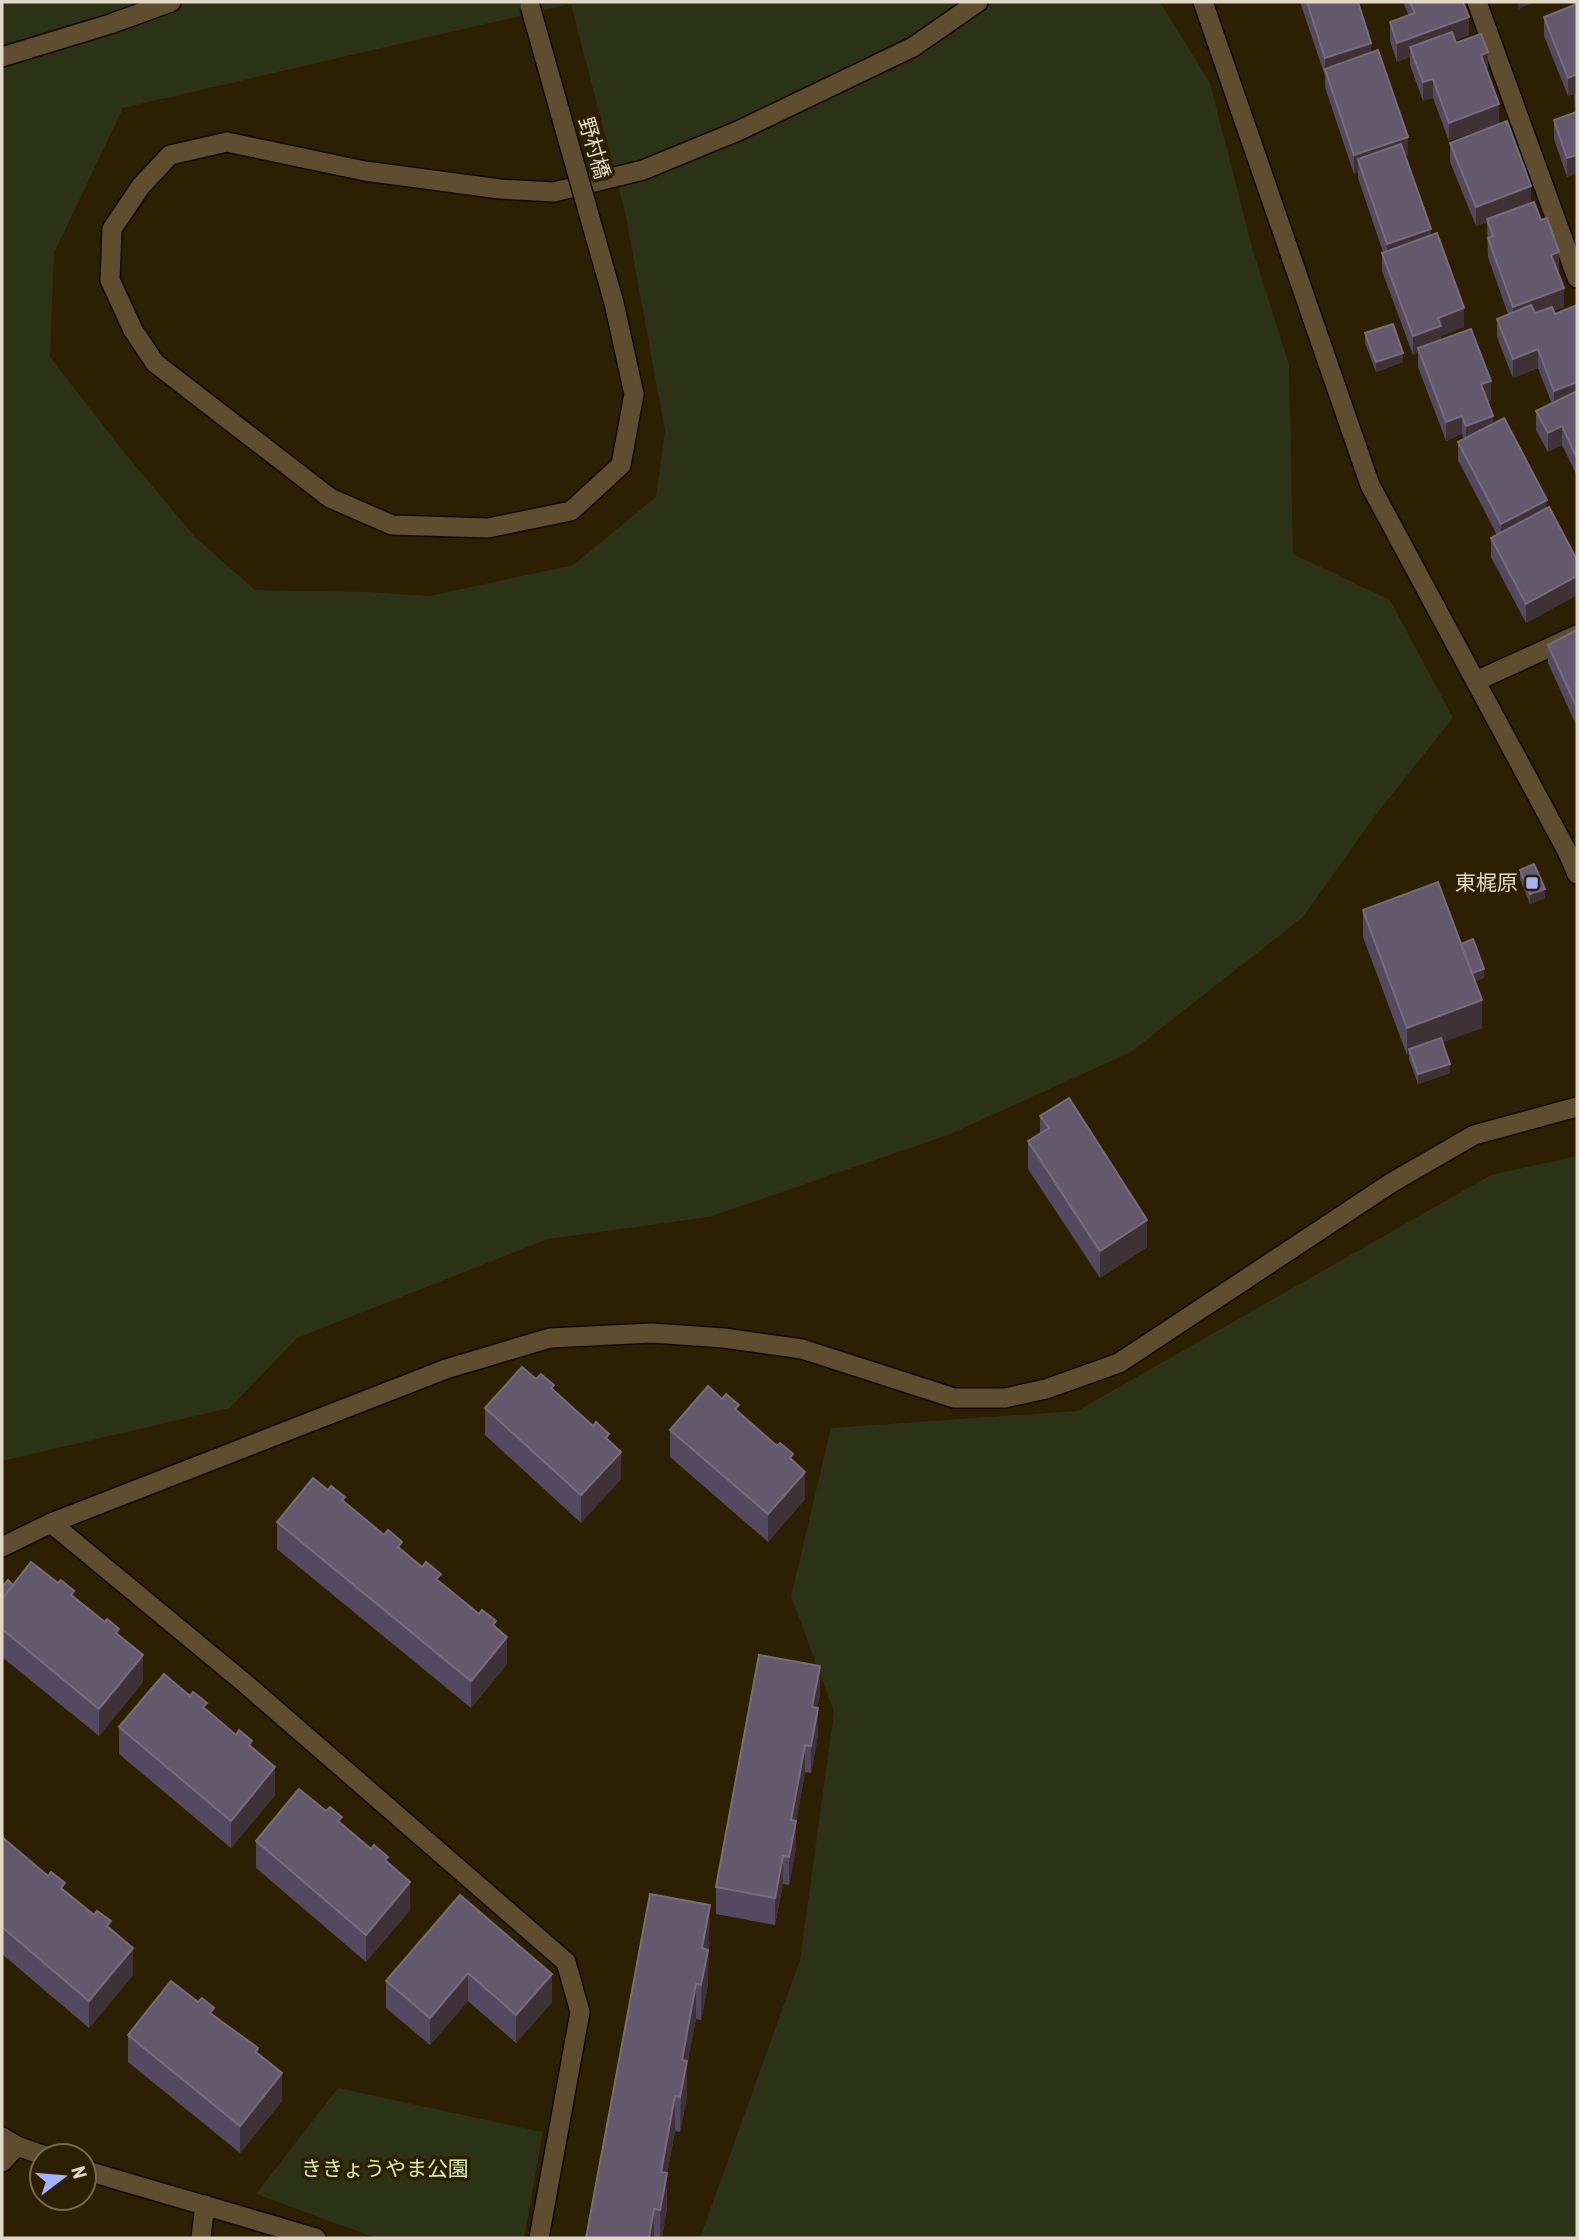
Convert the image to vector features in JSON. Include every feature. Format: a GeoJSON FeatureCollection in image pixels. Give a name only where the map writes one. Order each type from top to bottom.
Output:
{"type":"FeatureCollection","features":[{"type":"Feature","properties":{"kind":"street"},"geometry":{"type":"LineString","coordinates":[[2,57],[110,24],[170,2]]}},
{"type":"Feature","properties":{"kind":"street","name":"野村橋"},"geometry":{"type":"LineString","coordinates":[[528,4],[614,303],[634,394],[621,465],[570,510],[488,528],[392,525],[330,498],[155,363],[133,330],[110,280],[113,229],[141,186],[170,155],[227,142],[365,171],[500,189],[554,192],[643,170],[738,131],[913,47],[978,2]]}},
{"type":"Feature","properties":{"kind":"street"},"geometry":{"type":"LineString","coordinates":[[1203,2],[1370,485],[1577,874]]}},
{"type":"Feature","properties":{"kind":"street"},"geometry":{"type":"LineString","coordinates":[[1477,2],[1577,278]]}},
{"type":"Feature","properties":{"kind":"street"},"geometry":{"type":"LineString","coordinates":[[1476,681],[1577,635]]}},
{"type":"Feature","properties":{"kind":"street"},"geometry":{"type":"LineString","coordinates":[[2,1546],[51,1523],[446,1369],[550,1338],[652,1333],[724,1338],[802,1349],[954,1398],[1005,1398],[1046,1389],[1119,1363],[1391,1182],[1475,1135],[1577,1107]]}},
{"type":"Feature","properties":{"kind":"street"},"geometry":{"type":"LineString","coordinates":[[51,1523],[247,1685],[566,1962],[580,2012],[539,2238]]}},
{"type":"Feature","properties":{"kind":"street"},"geometry":{"type":"LineString","coordinates":[[2,2162],[10,2142],[28,2149]]}},
{"type":"Feature","properties":{"kind":"street"},"geometry":{"type":"LineString","coordinates":[[98,2174],[316,2238]]}},
{"type":"Feature","properties":{"kind":"street"},"geometry":{"type":"LineString","coordinates":[[201,2238],[205,2205]]}},
{"type":"Feature","properties":{"kind":"green space"},"geometry":{"type":"Polygon","coordinates":[[[2,2],[1160,2],[1210,83],[1251,244],[1289,365],[1293,554],[1390,600],[1453,718],[1374,817],[1303,917],[1131,1052],[948,1135],[709,1217],[548,1239],[297,1338],[230,1408],[2,1461],[2,2]],[[571,4],[123,108],[54,253],[50,357],[127,456],[196,538],[255,590],[429,596],[573,565],[656,497],[665,431],[625,212],[571,4]]]}},
{"type":"Feature","properties":{"kind":"green space"},"geometry":{"type":"Polygon","coordinates":[[[1577,1156],[1577,2238],[700,2238],[800,1960],[834,1712],[791,1596],[831,1428],[1077,1411],[1491,1175],[1577,1156]]]}},
{"type":"Feature","properties":{"kind":"green space","name":"ききょうやま公園"},"geometry":{"type":"Polygon","coordinates":[[[338,2088],[543,2132],[524,2238],[376,2238],[256,2194],[338,2088]]]}},
{"type":"Feature","properties":{"kind":"building"},"geometry":{"type":"Polygon","coordinates":[[[1307,2],[1358,2],[1371,43],[1325,58],[1307,2]]]}},
{"type":"Feature","properties":{"kind":"building"},"geometry":{"type":"Polygon","coordinates":[[[1410,2],[1463,2],[1469,17],[1397,43],[1390,22],[1415,13],[1410,2]]]}},
{"type":"Feature","properties":{"kind":"building"},"geometry":{"type":"Polygon","coordinates":[[[1577,4],[1577,74],[1568,78],[1544,17],[1577,4]]]}},
{"type":"Feature","properties":{"kind":"building"},"geometry":{"type":"Polygon","coordinates":[[[1452,32],[1456,43],[1481,34],[1488,52],[1481,55],[1499,104],[1449,123],[1433,79],[1423,82],[1410,47],[1452,32]]]}},
{"type":"Feature","properties":{"kind":"building"},"geometry":{"type":"Polygon","coordinates":[[[1378,50],[1408,137],[1354,155],[1325,69],[1378,50]]]}},
{"type":"Feature","properties":{"kind":"building"},"geometry":{"type":"Polygon","coordinates":[[[1577,112],[1577,155],[1567,158],[1554,120],[1577,112]]]}},
{"type":"Feature","properties":{"kind":"building"},"geometry":{"type":"Polygon","coordinates":[[[1507,121],[1531,186],[1476,207],[1450,143],[1507,121]]]}},
{"type":"Feature","properties":{"kind":"building"},"geometry":{"type":"Polygon","coordinates":[[[1401,144],[1431,229],[1387,244],[1358,159],[1401,144]]]}},
{"type":"Feature","properties":{"kind":"building"},"geometry":{"type":"Polygon","coordinates":[[[1534,202],[1541,220],[1547,218],[1559,252],[1551,255],[1564,288],[1513,307],[1488,238],[1493,236],[1487,219],[1534,202]]]}},
{"type":"Feature","properties":{"kind":"building"},"geometry":{"type":"Polygon","coordinates":[[[1437,233],[1464,308],[1438,318],[1441,326],[1413,336],[1382,253],[1437,233]]]}},
{"type":"Feature","properties":{"kind":"building"},"geometry":{"type":"Polygon","coordinates":[[[1531,305],[1535,313],[1552,307],[1555,314],[1577,305],[1577,382],[1554,391],[1538,349],[1513,359],[1497,319],[1531,305]]]}},
{"type":"Feature","properties":{"kind":"building"},"geometry":{"type":"Polygon","coordinates":[[[1393,324],[1403,353],[1376,362],[1365,333],[1393,324]]]}},
{"type":"Feature","properties":{"kind":"building"},"geometry":{"type":"Polygon","coordinates":[[[1471,329],[1491,381],[1481,384],[1493,416],[1466,426],[1462,416],[1446,422],[1418,348],[1471,329]]]}},
{"type":"Feature","properties":{"kind":"building"},"geometry":{"type":"Polygon","coordinates":[[[1577,391],[1577,458],[1562,426],[1548,433],[1536,411],[1577,391]]]}},
{"type":"Feature","properties":{"kind":"building"},"geometry":{"type":"Polygon","coordinates":[[[1504,418],[1547,500],[1501,524],[1458,442],[1504,418]]]}},
{"type":"Feature","properties":{"kind":"building"},"geometry":{"type":"Polygon","coordinates":[[[1549,507],[1577,560],[1577,576],[1526,604],[1491,538],[1549,507]]]}},
{"type":"Feature","properties":{"kind":"building"},"geometry":{"type":"Polygon","coordinates":[[[1577,630],[1577,708],[1548,645],[1577,630]]]}},
{"type":"Feature","properties":{"kind":"building"},"geometry":{"type":"Polygon","coordinates":[[[1534,864],[1545,889],[1530,894],[1520,870],[1534,864]]]}},
{"type":"Feature","properties":{"kind":"building"},"geometry":{"type":"Polygon","coordinates":[[[1438,882],[1482,1000],[1407,1028],[1363,910],[1438,882]]]}},
{"type":"Feature","properties":{"kind":"building"},"geometry":{"type":"Polygon","coordinates":[[[1473,939],[1484,969],[1472,973],[1461,944],[1473,939]]]}},
{"type":"Feature","properties":{"kind":"building"},"geometry":{"type":"Polygon","coordinates":[[[1441,1038],[1450,1064],[1418,1074],[1409,1049],[1441,1038]]]}},
{"type":"Feature","properties":{"kind":"building"},"geometry":{"type":"Polygon","coordinates":[[[1069,1098],[1147,1220],[1100,1251],[1028,1141],[1049,1128],[1040,1116],[1069,1098]]]}},
{"type":"Feature","properties":{"kind":"building"},"geometry":{"type":"Polygon","coordinates":[[[522,1367],[536,1379],[541,1374],[554,1385],[551,1388],[593,1426],[596,1422],[609,1434],[606,1438],[621,1452],[581,1495],[485,1408],[522,1367]]]}},
{"type":"Feature","properties":{"kind":"building"},"geometry":{"type":"Polygon","coordinates":[[[708,1386],[722,1399],[726,1394],[739,1405],[735,1409],[777,1446],[780,1443],[793,1454],[790,1458],[805,1472],[768,1514],[670,1430],[708,1386]]]}},
{"type":"Feature","properties":{"kind":"building"},"geometry":{"type":"Polygon","coordinates":[[[313,1478],[328,1490],[331,1486],[345,1497],[342,1500],[384,1535],[388,1530],[402,1542],[398,1547],[422,1567],[426,1562],[441,1574],[436,1579],[479,1614],[482,1610],[496,1621],[493,1625],[507,1637],[471,1681],[277,1522],[313,1478]]]}},
{"type":"Feature","properties":{"kind":"building"},"geometry":{"type":"Polygon","coordinates":[[[31,1562],[58,1583],[61,1580],[74,1591],[71,1595],[105,1622],[107,1619],[119,1629],[116,1633],[143,1655],[99,1709],[2,1629],[2,1599],[31,1562]]]}},
{"type":"Feature","properties":{"kind":"building"},"geometry":{"type":"Polygon","coordinates":[[[8,1580],[13,1585],[2,1599],[2,1587],[8,1580]]]}},
{"type":"Feature","properties":{"kind":"building"},"geometry":{"type":"Polygon","coordinates":[[[759,1655],[820,1666],[812,1707],[818,1708],[811,1746],[805,1745],[791,1820],[796,1821],[789,1857],[783,1856],[775,1898],[716,1887],[759,1655]]]}},
{"type":"Feature","properties":{"kind":"building"},"geometry":{"type":"Polygon","coordinates":[[[164,1674],[190,1696],[193,1692],[207,1703],[203,1707],[236,1735],[239,1730],[252,1741],[249,1745],[275,1767],[231,1821],[119,1727],[164,1674]]]}},
{"type":"Feature","properties":{"kind":"building"},"geometry":{"type":"Polygon","coordinates":[[[299,1789],[326,1811],[330,1807],[342,1817],[338,1821],[371,1849],[374,1845],[388,1857],[385,1860],[410,1882],[366,1935],[256,1841],[299,1789]]]}},
{"type":"Feature","properties":{"kind":"building"},"geometry":{"type":"Polygon","coordinates":[[[2,1837],[48,1876],[51,1872],[65,1883],[61,1888],[94,1915],[97,1911],[111,1921],[107,1926],[133,1948],[89,2001],[2,1927],[2,1837]]]}},
{"type":"Feature","properties":{"kind":"building"},"geometry":{"type":"Polygon","coordinates":[[[650,1894],[710,1905],[702,1948],[708,1950],[701,1985],[696,1984],[682,2060],[687,2061],[680,2097],[675,2096],[661,2172],[667,2173],[660,2210],[654,2209],[649,2238],[586,2238],[650,1894]]]}},
{"type":"Feature","properties":{"kind":"building"},"geometry":{"type":"Polygon","coordinates":[[[460,1895],[552,1974],[516,2015],[468,1973],[430,2018],[386,1981],[460,1895]]]}},
{"type":"Feature","properties":{"kind":"building"},"geometry":{"type":"Polygon","coordinates":[[[171,1981],[198,2002],[202,1998],[214,2008],[210,2013],[258,2048],[256,2052],[282,2073],[240,2126],[128,2035],[171,1981]]]}},
{"type":"Feature","properties":{"kind":"place","name":"東梶原"},"geometry":{"type":"Point","coordinates":[1532,883]}}]}
